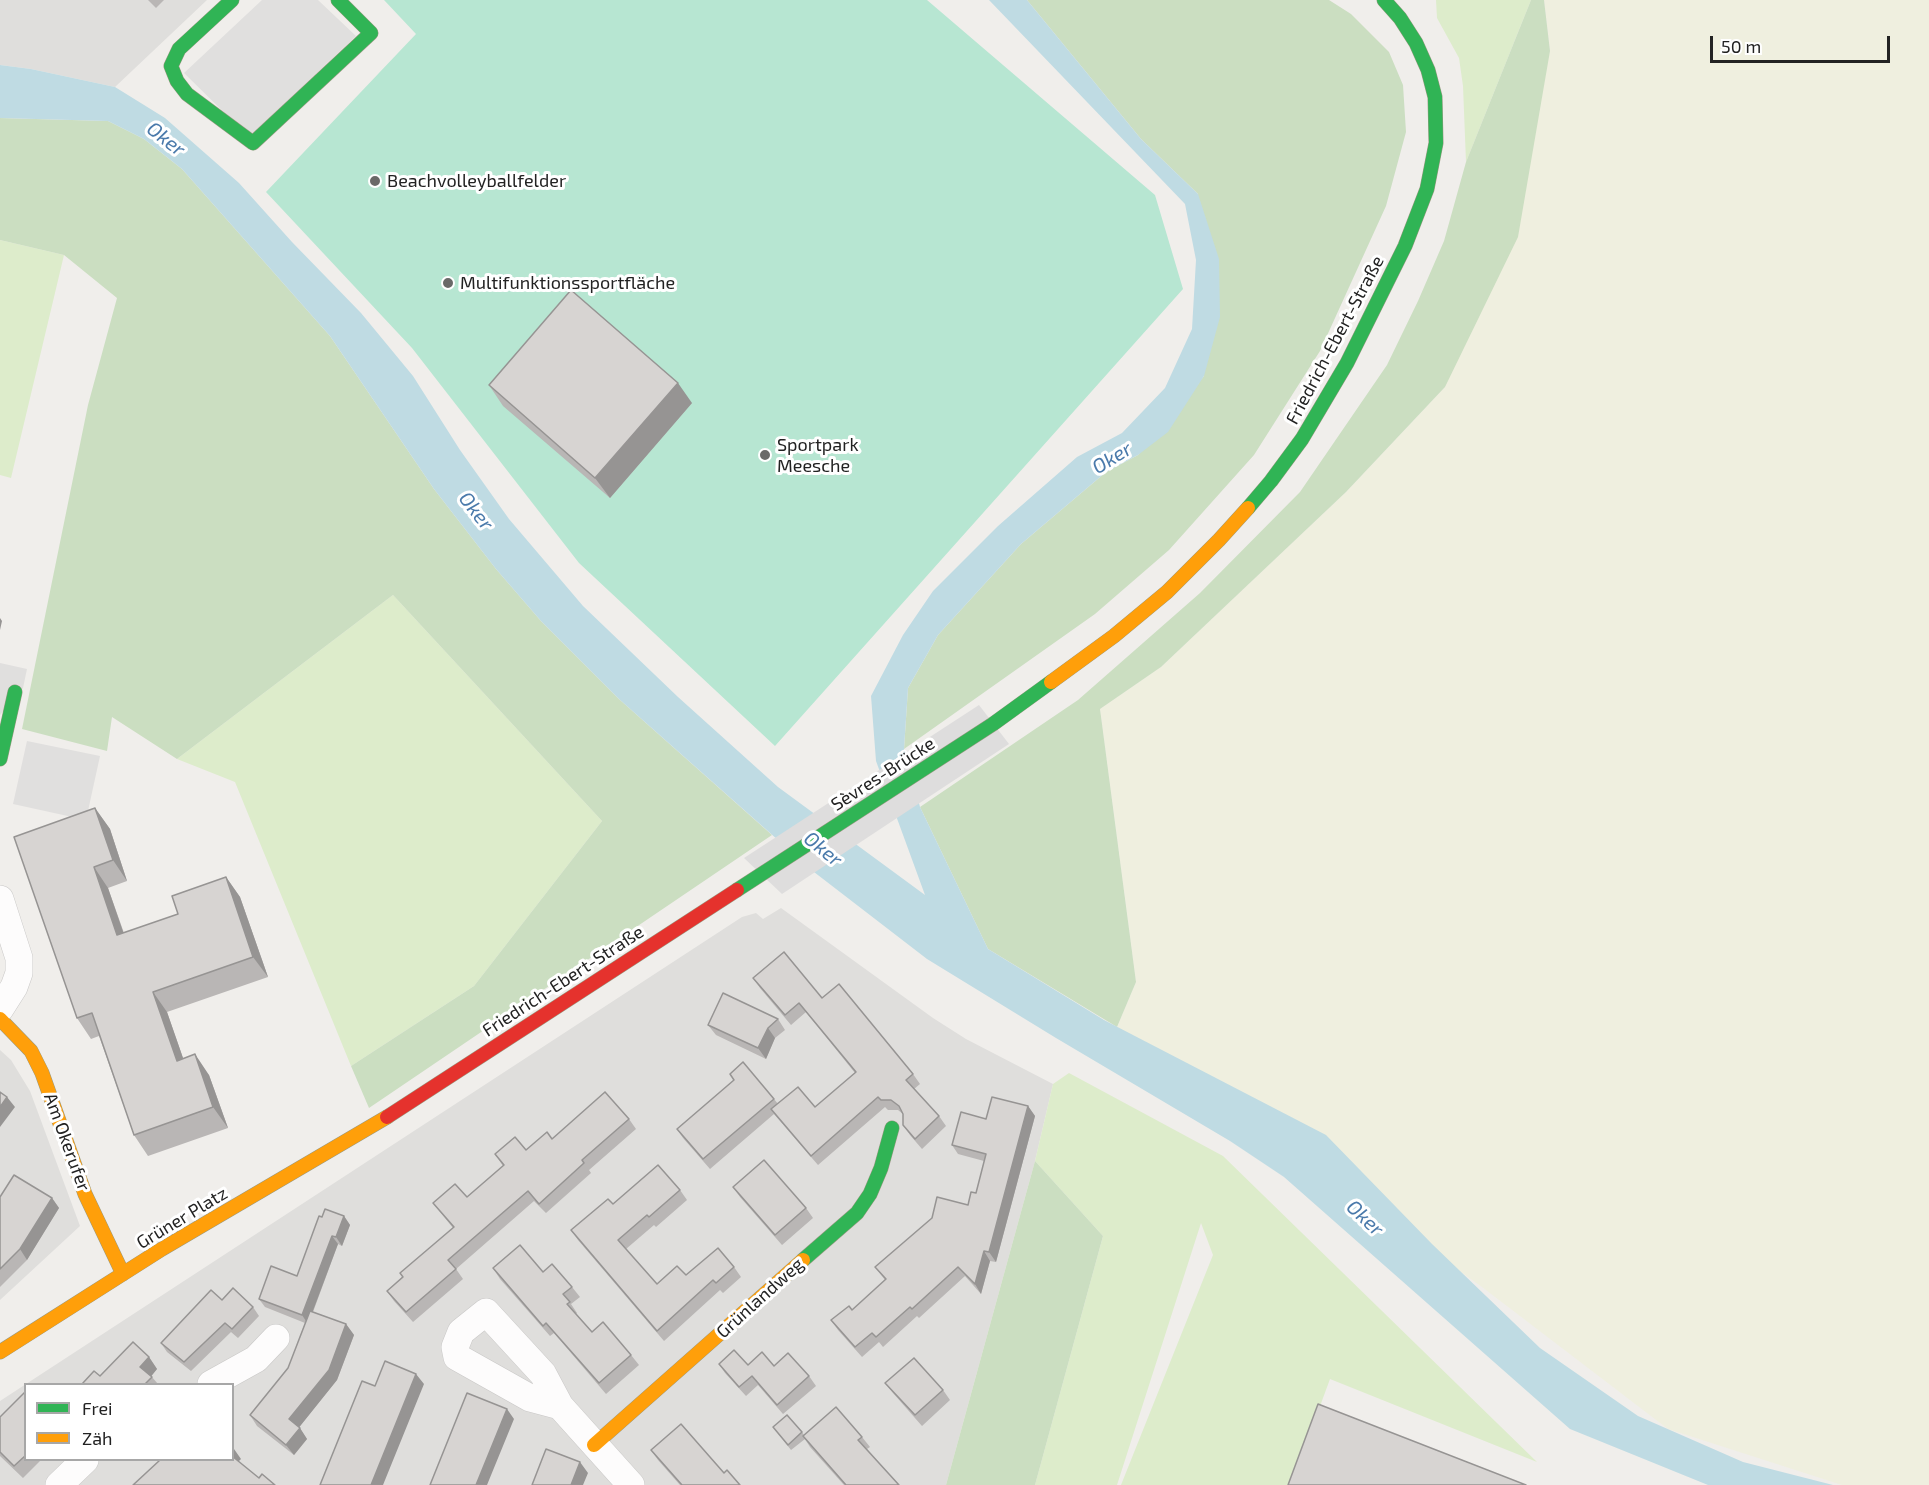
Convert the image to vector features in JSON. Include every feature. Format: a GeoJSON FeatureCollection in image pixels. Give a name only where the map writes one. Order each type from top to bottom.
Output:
{"type":"FeatureCollection","features":[{"type":"Feature","properties":{"kind":"main road"},"geometry":{"type":"LineString","coordinates":[[232,0],[179,49],[171,66],[177,81],[187,94],[253,143],[371,33],[338,0]]}},
{"type":"Feature","properties":{"kind":"main road","name":"Friedrich-Ebert-Straße"},"geometry":{"type":"LineString","coordinates":[[993,724],[1114,636],[1167,592],[1219,540],[1271,481],[1302,439],[1347,363],[1405,246],[1427,189],[1437,143],[1435,97],[1428,70],[1416,43],[1400,18],[1383,0]]}},
{"type":"Feature","properties":{"kind":"main road"},"geometry":{"type":"LineString","coordinates":[[0,759],[15,692]]}},
{"type":"Feature","properties":{"kind":"main road","name":"Sèvres-Brücke"},"geometry":{"type":"LineString","coordinates":[[761,874],[993,724]]}},
{"type":"Feature","properties":{"kind":"main road","name":"Friedrich-Ebert-Straße"},"geometry":{"type":"LineString","coordinates":[[385,1118],[761,874]]}},
{"type":"Feature","properties":{"kind":"main road","name":"Am Okerufer"},"geometry":{"type":"LineString","coordinates":[[0,1019],[31,1051],[42,1073],[85,1194],[123,1274]]}},
{"type":"Feature","properties":{"kind":"main road","name":"Grüner Platz"},"geometry":{"type":"LineString","coordinates":[[0,1352],[123,1274],[385,1118]]}},
{"type":"Feature","properties":{"kind":"main road","name":"Grünlandweg"},"geometry":{"type":"LineString","coordinates":[[594,1445],[857,1213],[870,1194],[881,1168],[892,1128]]}},
{"type":"Feature","properties":{"kind":"street"},"geometry":{"type":"LineString","coordinates":[[0,899],[19,958],[19,973],[0,1009]]}},
{"type":"Feature","properties":{"kind":"street"},"geometry":{"type":"LineString","coordinates":[[213,1383],[256,1359],[276,1338]]}},
{"type":"Feature","properties":{"kind":"street"},"geometry":{"type":"LineString","coordinates":[[560,1406],[631,1485]]}},
{"type":"Feature","properties":{"kind":"street"},"geometry":{"type":"LineString","coordinates":[[59,1485],[85,1461]]}},
{"type":"Feature","properties":{"kind":"shaded area"},"geometry":{"type":"Polygon","coordinates":[[[0,0],[207,0],[115,87],[31,69],[0,65],[0,0]]]}},
{"type":"Feature","properties":{"kind":"shaded area"},"geometry":{"type":"Polygon","coordinates":[[[262,0],[318,0],[356,36],[249,137],[184,73],[262,0]]]}},
{"type":"Feature","properties":{"kind":"shaded area"},"geometry":{"type":"Polygon","coordinates":[[[0,663],[27,669],[23,688],[0,715],[0,663]]]}},
{"type":"Feature","properties":{"kind":"shaded area"},"geometry":{"type":"Polygon","coordinates":[[[27,741],[100,756],[86,820],[13,804],[27,741]]]}},
{"type":"Feature","properties":{"kind":"shaded area"},"geometry":{"type":"Polygon","coordinates":[[[781,908],[933,1018],[966,1039],[1053,1084],[1035,1161],[946,1485],[0,1485],[0,1401],[24,1385],[24,1461],[234,1461],[234,1383],[28,1383],[742,917],[756,913],[763,919],[781,908]]]}},
{"type":"Feature","properties":{"kind":"shaded area"},"geometry":{"type":"Polygon","coordinates":[[[0,1050],[11,1060],[30,1091],[80,1226],[0,1300],[0,1050]]]}},
{"type":"Feature","properties":{"kind":"green space","name":"Sportpark Meesche"},"geometry":{"type":"Polygon","coordinates":[[[384,0],[927,0],[1155,195],[1183,289],[775,746],[579,563],[412,348],[266,192],[416,34],[384,0]]]}},
{"type":"Feature","properties":{"kind":"green space"},"geometry":{"type":"Polygon","coordinates":[[[1027,0],[1329,0],[1351,14],[1389,52],[1403,85],[1406,132],[1386,206],[1320,351],[1254,455],[1169,550],[1095,614],[904,749],[908,688],[938,635],[1021,544],[1106,472],[1138,455],[1204,376],[1198,194],[1141,139],[1027,0]]]}},
{"type":"Feature","properties":{"kind":"green space"},"geometry":{"type":"Polygon","coordinates":[[[1436,0],[1531,0],[1466,162],[1463,86],[1459,58],[1437,18],[1436,0]]]}},
{"type":"Feature","properties":{"kind":"green space"},"geometry":{"type":"Polygon","coordinates":[[[1531,0],[1544,0],[1550,51],[1518,237],[1445,387],[1346,492],[1161,667],[1100,709],[1136,982],[1117,1027],[988,949],[920,807],[1078,700],[1200,593],[1300,492],[1387,365],[1418,301],[1444,241],[1466,162],[1531,0]]]}},
{"type":"Feature","properties":{"kind":"green space"},"geometry":{"type":"Polygon","coordinates":[[[1544,0],[1929,0],[1929,1485],[1842,1485],[1668,1429],[1482,1287],[1117,1027],[1136,982],[1100,709],[1161,667],[1346,492],[1445,387],[1550,51],[1544,0]]]}},
{"type":"Feature","properties":{"kind":"green space"},"geometry":{"type":"Polygon","coordinates":[[[0,118],[108,121],[144,139],[182,169],[330,336],[434,489],[496,569],[541,621],[619,699],[772,835],[369,1108],[351,1066],[474,986],[602,821],[393,595],[177,759],[112,717],[107,751],[22,729],[88,405],[117,298],[64,255],[0,240],[0,118]]]}},
{"type":"Feature","properties":{"kind":"green space"},"geometry":{"type":"Polygon","coordinates":[[[0,240],[64,255],[11,478],[0,475],[0,240]]]}},
{"type":"Feature","properties":{"kind":"green space"},"geometry":{"type":"Polygon","coordinates":[[[393,595],[602,821],[474,986],[351,1066],[235,782],[177,759],[393,595]]]}},
{"type":"Feature","properties":{"kind":"green space"},"geometry":{"type":"Polygon","coordinates":[[[1069,1073],[1223,1156],[1537,1462],[1330,1379],[1291,1485],[1121,1485],[1213,1255],[1201,1223],[1117,1485],[1035,1485],[1103,1236],[1035,1161],[1053,1084],[1069,1073]]]}},
{"type":"Feature","properties":{"kind":"green space"},"geometry":{"type":"Polygon","coordinates":[[[1035,1161],[1103,1236],[1035,1485],[946,1485],[1035,1161]]]}},
{"type":"Feature","properties":{"kind":"water","name":"Oker"},"geometry":{"type":"Polygon","coordinates":[[[989,0],[1027,0],[1141,139],[1198,194],[1219,259],[1220,317],[1204,376],[1168,432],[1138,455],[1106,472],[1021,544],[938,635],[908,688],[904,749],[920,807],[988,949],[1104,1020],[1326,1135],[1432,1244],[1540,1348],[1638,1416],[1743,1462],[1833,1485],[1708,1485],[1570,1429],[1284,1177],[1230,1141],[927,959],[814,872],[619,699],[541,621],[496,569],[434,489],[330,336],[182,169],[144,139],[108,121],[0,118],[0,65],[31,69],[115,87],[165,118],[239,183],[361,313],[413,376],[460,450],[509,519],[583,606],[678,697],[778,787],[925,895],[876,761],[871,696],[903,635],[933,591],[998,526],[1077,457],[1122,433],[1165,388],[1192,329],[1196,260],[1185,204],[989,0]]]}},
{"type":"Feature","properties":{"kind":"pier"},"geometry":{"type":"Polygon","coordinates":[[[979,705],[1009,744],[782,894],[744,858],[979,705]]]}},
{"type":"Feature","properties":{"kind":"building"},"geometry":{"type":"Polygon","coordinates":[[[571,290],[678,383],[595,478],[489,385],[571,290]]]}},
{"type":"Feature","properties":{"kind":"building"},"geometry":{"type":"Polygon","coordinates":[[[95,808],[113,860],[94,867],[117,935],[178,914],[172,896],[226,877],[253,957],[153,992],[177,1061],[195,1054],[213,1107],[134,1135],[92,1013],[77,1018],[14,837],[95,808]]]}},
{"type":"Feature","properties":{"kind":"building"},"geometry":{"type":"Polygon","coordinates":[[[784,952],[822,998],[839,984],[913,1074],[906,1080],[939,1116],[915,1139],[903,1125],[903,1114],[899,1106],[891,1100],[881,1100],[878,1097],[811,1156],[771,1109],[798,1087],[815,1107],[856,1072],[799,1003],[785,1015],[753,978],[784,952]]]}},
{"type":"Feature","properties":{"kind":"building"},"geometry":{"type":"Polygon","coordinates":[[[723,993],[778,1019],[768,1028],[758,1048],[708,1025],[723,993]]]}},
{"type":"Feature","properties":{"kind":"building"},"geometry":{"type":"Polygon","coordinates":[[[743,1062],[774,1099],[703,1159],[677,1129],[734,1080],[730,1074],[743,1062]]]}},
{"type":"Feature","properties":{"kind":"building"},"geometry":{"type":"Polygon","coordinates":[[[0,1092],[7,1097],[0,1107],[0,1092]]]}},
{"type":"Feature","properties":{"kind":"building"},"geometry":{"type":"Polygon","coordinates":[[[605,1092],[629,1119],[582,1160],[584,1163],[539,1204],[528,1191],[448,1260],[456,1269],[406,1312],[387,1291],[403,1277],[400,1273],[454,1227],[433,1203],[455,1184],[467,1197],[504,1165],[495,1154],[515,1137],[526,1150],[547,1132],[552,1139],[605,1092]]]}},
{"type":"Feature","properties":{"kind":"building"},"geometry":{"type":"Polygon","coordinates":[[[992,1097],[1028,1106],[989,1252],[984,1251],[975,1284],[958,1267],[912,1309],[910,1307],[876,1337],[872,1333],[855,1347],[831,1320],[849,1306],[852,1310],[886,1279],[875,1267],[932,1218],[937,1197],[968,1205],[971,1192],[976,1193],[986,1154],[952,1145],[961,1112],[986,1119],[992,1097]]]}},
{"type":"Feature","properties":{"kind":"building"},"geometry":{"type":"Polygon","coordinates":[[[764,1160],[806,1208],[775,1235],[733,1187],[764,1160]]]}},
{"type":"Feature","properties":{"kind":"building"},"geometry":{"type":"Polygon","coordinates":[[[658,1165],[680,1190],[618,1240],[657,1284],[677,1266],[686,1275],[718,1248],[734,1267],[716,1283],[713,1280],[657,1331],[571,1230],[608,1199],[613,1204],[658,1165]]]}},
{"type":"Feature","properties":{"kind":"building"},"geometry":{"type":"Polygon","coordinates":[[[14,1175],[52,1198],[20,1249],[0,1269],[0,1197],[14,1175]]]}},
{"type":"Feature","properties":{"kind":"building"},"geometry":{"type":"Polygon","coordinates":[[[325,1209],[344,1216],[336,1237],[332,1236],[302,1315],[259,1299],[271,1266],[297,1276],[319,1216],[322,1217],[325,1209]]]}},
{"type":"Feature","properties":{"kind":"building"},"geometry":{"type":"Polygon","coordinates":[[[520,1245],[543,1272],[552,1264],[572,1287],[563,1294],[570,1302],[567,1304],[592,1332],[603,1322],[631,1355],[599,1383],[546,1323],[543,1326],[493,1268],[520,1245]]]}},
{"type":"Feature","properties":{"kind":"building"},"geometry":{"type":"Polygon","coordinates":[[[233,1288],[253,1307],[232,1329],[225,1323],[184,1362],[161,1343],[211,1290],[222,1300],[233,1288]]]}},
{"type":"Feature","properties":{"kind":"building"},"geometry":{"type":"Polygon","coordinates":[[[310,1311],[346,1324],[329,1370],[289,1419],[300,1428],[286,1445],[250,1415],[288,1368],[310,1311]]]}},
{"type":"Feature","properties":{"kind":"building"},"geometry":{"type":"Polygon","coordinates":[[[133,1342],[149,1357],[140,1367],[152,1377],[146,1383],[83,1383],[94,1371],[100,1376],[133,1342]]]}},
{"type":"Feature","properties":{"kind":"building"},"geometry":{"type":"Polygon","coordinates":[[[734,1350],[748,1365],[762,1352],[774,1366],[788,1353],[809,1376],[777,1405],[752,1376],[739,1387],[719,1364],[734,1350]]]}},
{"type":"Feature","properties":{"kind":"building"},"geometry":{"type":"Polygon","coordinates":[[[914,1358],[943,1390],[915,1415],[885,1383],[914,1358]]]}},
{"type":"Feature","properties":{"kind":"building"},"geometry":{"type":"Polygon","coordinates":[[[385,1361],[416,1374],[371,1485],[320,1485],[362,1381],[375,1386],[385,1361]]]}},
{"type":"Feature","properties":{"kind":"building"},"geometry":{"type":"Polygon","coordinates":[[[24,1393],[24,1457],[14,1466],[0,1452],[0,1417],[24,1393]]]}},
{"type":"Feature","properties":{"kind":"building"},"geometry":{"type":"Polygon","coordinates":[[[467,1393],[507,1409],[476,1485],[430,1485],[467,1393]]]}},
{"type":"Feature","properties":{"kind":"building"},"geometry":{"type":"Polygon","coordinates":[[[1318,1404],[1526,1485],[1288,1485],[1318,1404]]]}},
{"type":"Feature","properties":{"kind":"building"},"geometry":{"type":"Polygon","coordinates":[[[836,1407],[862,1437],[858,1440],[899,1485],[846,1485],[803,1436],[836,1407]]]}},
{"type":"Feature","properties":{"kind":"building"},"geometry":{"type":"Polygon","coordinates":[[[787,1415],[802,1432],[788,1445],[773,1427],[787,1415]]]}},
{"type":"Feature","properties":{"kind":"building"},"geometry":{"type":"Polygon","coordinates":[[[681,1424],[724,1473],[727,1470],[740,1485],[682,1485],[651,1450],[681,1424]]]}},
{"type":"Feature","properties":{"kind":"building"},"geometry":{"type":"Polygon","coordinates":[[[546,1449],[580,1462],[571,1485],[532,1485],[546,1449]]]}},
{"type":"Feature","properties":{"kind":"building"},"geometry":{"type":"Polygon","coordinates":[[[234,1458],[259,1478],[262,1474],[275,1485],[133,1485],[159,1461],[234,1461],[234,1458]]]}},
{"type":"Feature","properties":{"kind":"traffic: fast"},"geometry":{"type":"LineString","coordinates":[[232,0],[179,49],[171,66],[177,81],[187,94],[253,143],[371,33],[338,0]]}},
{"type":"Feature","properties":{"kind":"traffic: fast"},"geometry":{"type":"LineString","coordinates":[[1248,508],[1302,439],[1347,363],[1405,246],[1427,189],[1436,143],[1435,97],[1428,70],[1416,43],[1400,18],[1384,0]]}},
{"type":"Feature","properties":{"kind":"traffic: fast"},"geometry":{"type":"LineString","coordinates":[[737,890],[993,724],[1051,682]]}},
{"type":"Feature","properties":{"kind":"traffic: fast"},"geometry":{"type":"LineString","coordinates":[[0,759],[15,692]]}},
{"type":"Feature","properties":{"kind":"traffic: fast"},"geometry":{"type":"LineString","coordinates":[[803,1260],[857,1213],[870,1194],[881,1168],[892,1128]]}},
{"type":"Feature","properties":{"kind":"traffic: slow"},"geometry":{"type":"LineString","coordinates":[[1051,682],[1114,636],[1167,592],[1248,508]]}},
{"type":"Feature","properties":{"kind":"traffic: slow"},"geometry":{"type":"LineString","coordinates":[[0,1019],[31,1051],[42,1073],[85,1194],[123,1274]]}},
{"type":"Feature","properties":{"kind":"traffic: slow"},"geometry":{"type":"LineString","coordinates":[[0,1352],[162,1249],[387,1117]]}},
{"type":"Feature","properties":{"kind":"traffic: slow"},"geometry":{"type":"LineString","coordinates":[[594,1445],[803,1260]]}},
{"type":"Feature","properties":{"kind":"traffic: jam"},"geometry":{"type":"LineString","coordinates":[[387,1117],[737,890]]}},
{"type":"Feature","properties":{"kind":"place","name":"Beachvolleyballfelder"},"geometry":{"type":"Point","coordinates":[375,181]}},
{"type":"Feature","properties":{"kind":"place","name":"Multifunktionssportfläche"},"geometry":{"type":"Point","coordinates":[448,283]}},
{"type":"Feature","properties":{"kind":"place","name":"Sportpark Meesche"},"geometry":{"type":"Point","coordinates":[765,455]}}]}
